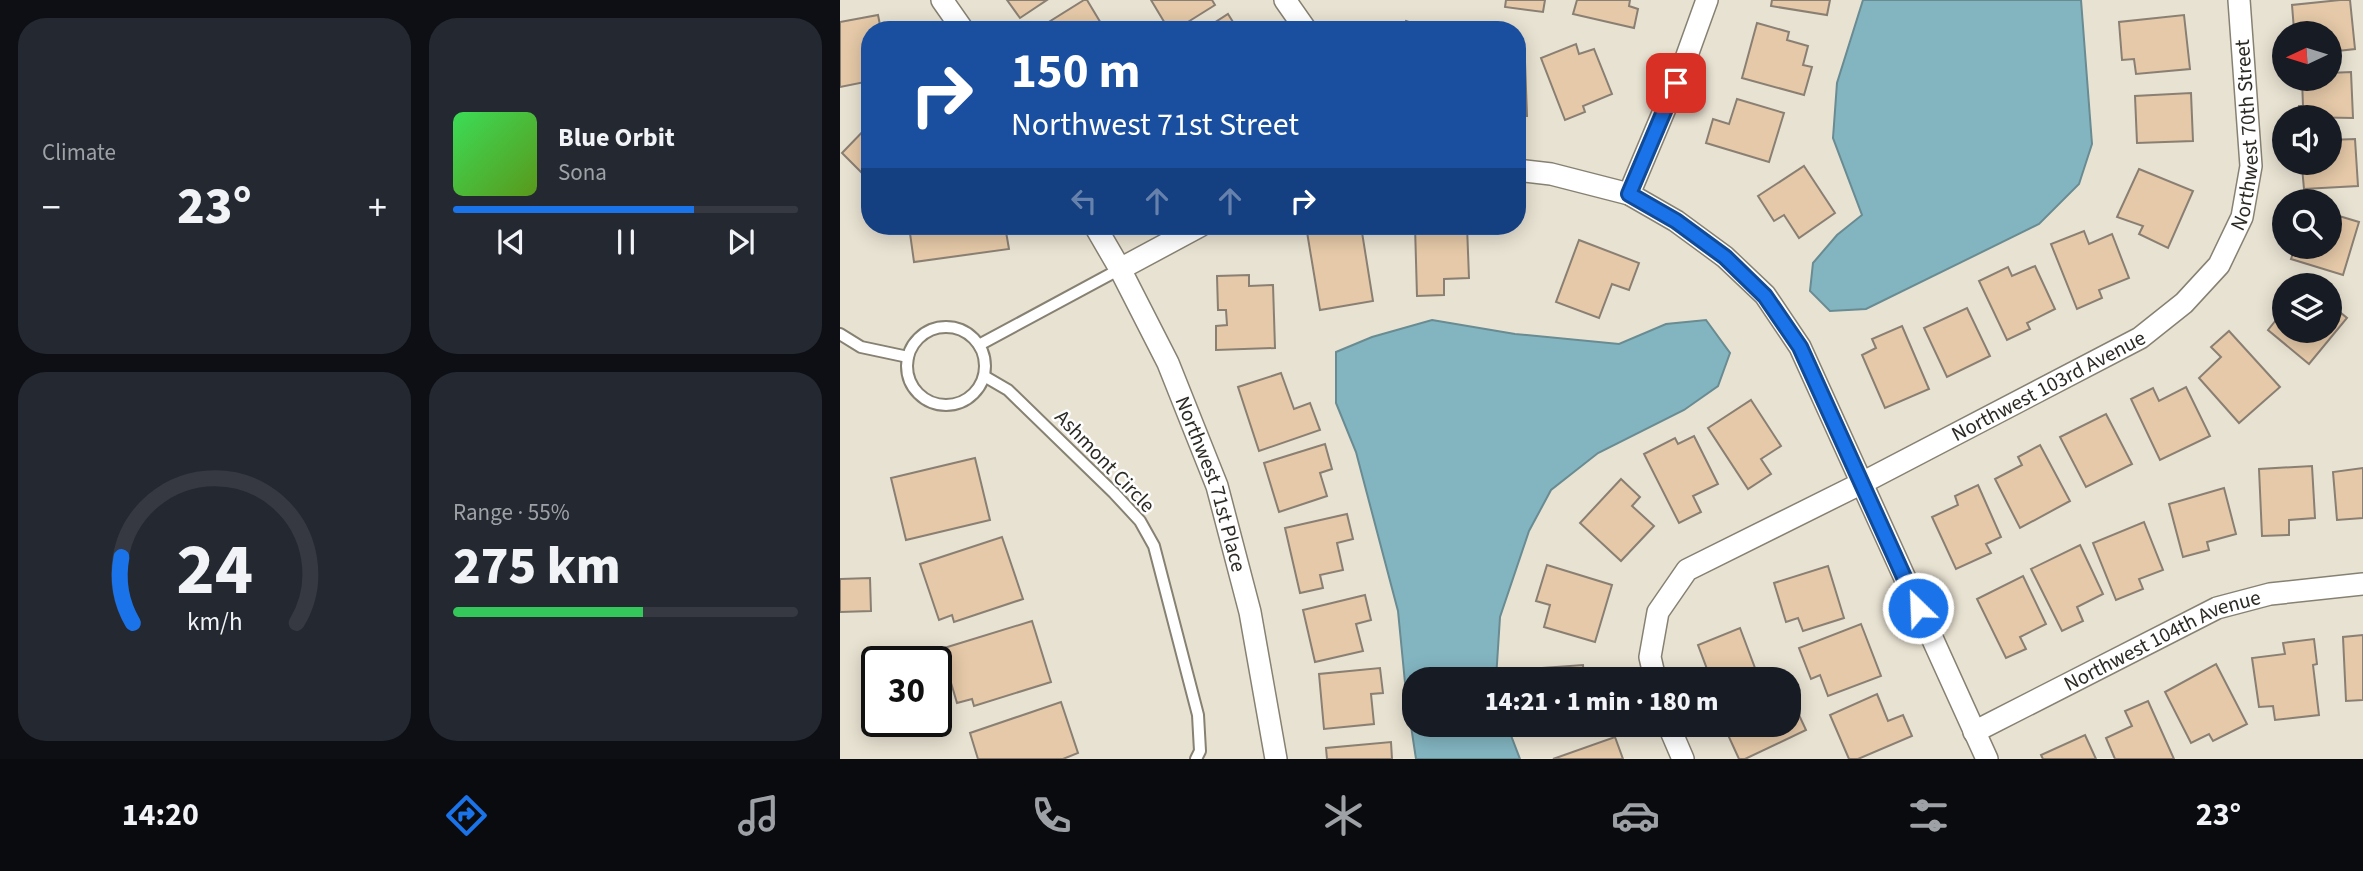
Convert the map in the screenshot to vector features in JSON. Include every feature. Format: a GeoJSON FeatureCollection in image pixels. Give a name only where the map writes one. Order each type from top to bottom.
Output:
{"type":"FeatureCollection","features":[{"type":"Feature","properties":{"kind":"street"},"geometry":{"type":"LineString","coordinates":[[942,0],[957,21]]}},
{"type":"Feature","properties":{"kind":"street"},"geometry":{"type":"LineString","coordinates":[[1285,0],[1300,21]]}},
{"type":"Feature","properties":{"kind":"street"},"geometry":{"type":"LineString","coordinates":[[1629,194],[1685,61],[1707,0]]}},
{"type":"Feature","properties":{"kind":"street","name":"Northwest 70th Street"},"geometry":{"type":"LineString","coordinates":[[2219,265],[2242,217],[2251,166],[2238,0]]}},
{"type":"Feature","properties":{"kind":"street"},"geometry":{"type":"LineString","coordinates":[[1526,171],[1551,174],[1629,194],[1676,221],[1725,257],[1765,296],[1800,347],[1987,759]]}},
{"type":"Feature","properties":{"kind":"street","name":"Northwest 71st Place"},"geometry":{"type":"LineString","coordinates":[[1101,235],[1168,363],[1217,486],[1250,612],[1276,759]]}},
{"type":"Feature","properties":{"kind":"street"},"geometry":{"type":"LineString","coordinates":[[1120,269],[1183,235]]}},
{"type":"Feature","properties":{"kind":"street","name":"Northwest 103rd Avenue"},"geometry":{"type":"LineString","coordinates":[[1652,667],[1650,657],[1658,612],[1687,570],[1862,484],[2140,338],[2184,303],[2219,265]]}},
{"type":"Feature","properties":{"kind":"street","name":"Northwest 104th Avenue"},"geometry":{"type":"LineString","coordinates":[[1974,732],[2217,608],[2270,594],[2363,584]]}},
{"type":"Feature","properties":{"kind":"street"},"geometry":{"type":"LineString","coordinates":[[1674,737],[1684,759]]}},
{"type":"Feature","properties":{"kind":"lane"},"geometry":{"type":"LineString","coordinates":[[979,345],[1120,269]]}},
{"type":"Feature","properties":{"kind":"lane"},"geometry":{"type":"LineString","coordinates":[[933,329],[958,329],[970,335],[979,345],[984,355],[984,376],[977,390],[966,400],[951,405],[936,405],[923,398],[912,387],[907,372],[908,357],[921,335],[933,329]]}},
{"type":"Feature","properties":{"kind":"lane"},"geometry":{"type":"LineString","coordinates":[[840,334],[862,348],[908,357]]}},
{"type":"Feature","properties":{"kind":"lane","name":"Ashmont Circle"},"geometry":{"type":"LineString","coordinates":[[984,376],[1008,390],[1114,493],[1140,521],[1154,546],[1198,715],[1200,751],[1196,759]]}},
{"type":"Feature","properties":{"kind":"water"},"geometry":{"type":"Polygon","coordinates":[[[1863,0],[2081,0],[2092,144],[2079,184],[2039,224],[1866,309],[1830,311],[1810,291],[1813,263],[1837,235],[1862,215],[1833,138],[1837,83],[1863,0]]]}},
{"type":"Feature","properties":{"kind":"water"},"geometry":{"type":"Polygon","coordinates":[[[1432,320],[1515,334],[1619,344],[1666,324],[1706,320],[1730,353],[1718,386],[1684,410],[1598,453],[1551,490],[1529,531],[1500,617],[1497,667],[1403,667],[1398,611],[1356,452],[1336,403],[1336,352],[1372,337],[1432,320]]]}},
{"type":"Feature","properties":{"kind":"water"},"geometry":{"type":"Polygon","coordinates":[[[1413,737],[1512,737],[1520,759],[1416,759],[1413,737]]]}},
{"type":"Feature","properties":{"kind":"building"},"geometry":{"type":"Polygon","coordinates":[[[1007,0],[1047,0],[1020,18],[1007,0]]]}},
{"type":"Feature","properties":{"kind":"building"},"geometry":{"type":"Polygon","coordinates":[[[1087,0],[1100,21],[1050,21],[1087,0]]]}},
{"type":"Feature","properties":{"kind":"building"},"geometry":{"type":"Polygon","coordinates":[[[1151,0],[1212,0],[1215,5],[1189,21],[1164,21],[1151,0]]]}},
{"type":"Feature","properties":{"kind":"building"},"geometry":{"type":"Polygon","coordinates":[[[1506,0],[1545,0],[1543,12],[1505,7],[1506,0]]]}},
{"type":"Feature","properties":{"kind":"building"},"geometry":{"type":"Polygon","coordinates":[[[1577,0],[1630,0],[1629,6],[1638,9],[1634,28],[1573,14],[1577,0]]]}},
{"type":"Feature","properties":{"kind":"building"},"geometry":{"type":"Polygon","coordinates":[[[1772,0],[1830,0],[1827,15],[1771,6],[1772,0]]]}},
{"type":"Feature","properties":{"kind":"building"},"geometry":{"type":"Polygon","coordinates":[[[2350,0],[2355,49],[2342,50],[2342,21],[2293,21],[2292,5],[2350,0]]]}},
{"type":"Feature","properties":{"kind":"building"},"geometry":{"type":"Polygon","coordinates":[[[1228,14],[1232,21],[1217,21],[1228,14]]]}},
{"type":"Feature","properties":{"kind":"building"},"geometry":{"type":"Polygon","coordinates":[[[878,15],[879,21],[861,21],[861,83],[840,87],[840,22],[878,15]]]}},
{"type":"Feature","properties":{"kind":"building"},"geometry":{"type":"Polygon","coordinates":[[[2184,15],[2190,69],[2136,74],[2134,59],[2122,60],[2119,22],[2184,15]]]}},
{"type":"Feature","properties":{"kind":"building"},"geometry":{"type":"Polygon","coordinates":[[[1757,23],[1789,32],[1787,40],[1808,46],[1803,65],[1812,67],[1804,95],[1742,78],[1757,23]]]}},
{"type":"Feature","properties":{"kind":"building"},"geometry":{"type":"Polygon","coordinates":[[[1576,44],[1579,54],[1594,49],[1612,94],[1583,106],[1585,112],[1565,120],[1541,58],[1576,44]]]}},
{"type":"Feature","properties":{"kind":"building"},"geometry":{"type":"Polygon","coordinates":[[[2342,72],[2351,72],[2353,118],[2342,118],[2342,105],[2303,105],[2302,91],[2342,91],[2342,72]]]}},
{"type":"Feature","properties":{"kind":"building"},"geometry":{"type":"Polygon","coordinates":[[[2191,93],[2193,141],[2137,143],[2135,96],[2191,93]]]}},
{"type":"Feature","properties":{"kind":"building"},"geometry":{"type":"Polygon","coordinates":[[[1737,99],[1784,113],[1769,162],[1706,143],[1713,119],[1729,124],[1737,99]]]}},
{"type":"Feature","properties":{"kind":"building"},"geometry":{"type":"Polygon","coordinates":[[[861,133],[861,172],[842,153],[861,133]]]}},
{"type":"Feature","properties":{"kind":"building"},"geometry":{"type":"Polygon","coordinates":[[[2355,139],[2358,186],[2304,189],[2303,175],[2342,175],[2342,140],[2355,139]]]}},
{"type":"Feature","properties":{"kind":"building"},"geometry":{"type":"Polygon","coordinates":[[[1804,166],[1835,213],[1799,238],[1784,215],[1774,221],[1758,196],[1804,166]]]}},
{"type":"Feature","properties":{"kind":"building"},"geometry":{"type":"Polygon","coordinates":[[[2139,169],[2193,191],[2168,248],[2139,234],[2143,226],[2117,217],[2139,169]]]}},
{"type":"Feature","properties":{"kind":"building"},"geometry":{"type":"Polygon","coordinates":[[[2342,217],[2359,222],[2343,275],[2291,259],[2342,259],[2342,217]]]}},
{"type":"Feature","properties":{"kind":"building"},"geometry":{"type":"Polygon","coordinates":[[[2084,231],[2089,244],[2112,234],[2129,278],[2099,290],[2102,298],[2077,309],[2051,244],[2084,231]]]}},
{"type":"Feature","properties":{"kind":"building"},"geometry":{"type":"Polygon","coordinates":[[[910,235],[1007,235],[1009,249],[914,262],[910,235]]]}},
{"type":"Feature","properties":{"kind":"building"},"geometry":{"type":"Polygon","coordinates":[[[1308,235],[1362,235],[1373,301],[1320,310],[1308,235]]]}},
{"type":"Feature","properties":{"kind":"building"},"geometry":{"type":"Polygon","coordinates":[[[1415,235],[1467,235],[1469,278],[1444,279],[1444,295],[1417,296],[1415,235]]]}},
{"type":"Feature","properties":{"kind":"building"},"geometry":{"type":"Polygon","coordinates":[[[1579,240],[1639,263],[1629,290],[1612,284],[1599,318],[1556,302],[1579,240]]]}},
{"type":"Feature","properties":{"kind":"building"},"geometry":{"type":"Polygon","coordinates":[[[2035,266],[2055,309],[2027,323],[2030,329],[2007,340],[1979,281],[2008,267],[2012,276],[2035,266]]]}},
{"type":"Feature","properties":{"kind":"building"},"geometry":{"type":"Polygon","coordinates":[[[1249,275],[1249,286],[1273,285],[1275,348],[1216,350],[1216,326],[1227,325],[1226,310],[1218,310],[1217,276],[1249,275]]]}},
{"type":"Feature","properties":{"kind":"building"},"geometry":{"type":"Polygon","coordinates":[[[1967,308],[1990,356],[1947,377],[1924,328],[1967,308]]]}},
{"type":"Feature","properties":{"kind":"building"},"geometry":{"type":"Polygon","coordinates":[[[1902,326],[1929,389],[1885,408],[1862,355],[1876,348],[1872,339],[1902,326]]]}},
{"type":"Feature","properties":{"kind":"building"},"geometry":{"type":"Polygon","coordinates":[[[2229,331],[2280,387],[2239,423],[2199,378],[2221,357],[2211,347],[2229,331]]]}},
{"type":"Feature","properties":{"kind":"building"},"geometry":{"type":"Polygon","coordinates":[[[2284,343],[2326,343],[2309,364],[2284,343]]]}},
{"type":"Feature","properties":{"kind":"building"},"geometry":{"type":"Polygon","coordinates":[[[1281,373],[1294,409],[1310,403],[1320,430],[1259,451],[1238,387],[1281,373]]]}},
{"type":"Feature","properties":{"kind":"building"},"geometry":{"type":"Polygon","coordinates":[[[2186,387],[2210,436],[2160,460],[2131,399],[2153,388],[2159,401],[2186,387]]]}},
{"type":"Feature","properties":{"kind":"building"},"geometry":{"type":"Polygon","coordinates":[[[1751,400],[1781,446],[1761,459],[1771,474],[1748,489],[1708,428],[1751,400]]]}},
{"type":"Feature","properties":{"kind":"building"},"geometry":{"type":"Polygon","coordinates":[[[2106,414],[2132,464],[2086,487],[2060,437],[2106,414]]]}},
{"type":"Feature","properties":{"kind":"building"},"geometry":{"type":"Polygon","coordinates":[[[1694,436],[1718,484],[1693,496],[1701,512],[1679,523],[1644,454],[1675,438],[1678,444],[1694,436]]]}},
{"type":"Feature","properties":{"kind":"building"},"geometry":{"type":"Polygon","coordinates":[[[1325,444],[1332,469],[1320,473],[1327,496],[1279,512],[1264,463],[1325,444]]]}},
{"type":"Feature","properties":{"kind":"building"},"geometry":{"type":"Polygon","coordinates":[[[2040,445],[2070,501],[2020,528],[1995,479],[2022,465],[2018,457],[2040,445]]]}},
{"type":"Feature","properties":{"kind":"building"},"geometry":{"type":"Polygon","coordinates":[[[975,458],[990,520],[906,540],[891,478],[975,458]]]}},
{"type":"Feature","properties":{"kind":"building"},"geometry":{"type":"Polygon","coordinates":[[[2312,466],[2315,518],[2289,520],[2289,535],[2262,536],[2259,469],[2312,466]]]}},
{"type":"Feature","properties":{"kind":"building"},"geometry":{"type":"Polygon","coordinates":[[[2363,468],[2363,518],[2337,520],[2333,472],[2363,468]]]}},
{"type":"Feature","properties":{"kind":"building"},"geometry":{"type":"Polygon","coordinates":[[[1621,479],[1640,497],[1632,506],[1654,526],[1621,561],[1580,523],[1621,479]]]}},
{"type":"Feature","properties":{"kind":"building"},"geometry":{"type":"Polygon","coordinates":[[[1978,485],[2001,537],[1986,544],[1991,553],[1956,569],[1932,517],[1958,505],[1955,496],[1978,485]]]}},
{"type":"Feature","properties":{"kind":"building"},"geometry":{"type":"Polygon","coordinates":[[[2224,488],[2236,534],[2207,542],[2209,550],[2183,557],[2169,504],[2224,488]]]}},
{"type":"Feature","properties":{"kind":"building"},"geometry":{"type":"Polygon","coordinates":[[[1347,514],[1353,539],[1337,543],[1343,570],[1320,575],[1323,588],[1300,593],[1285,528],[1347,514]]]}},
{"type":"Feature","properties":{"kind":"building"},"geometry":{"type":"Polygon","coordinates":[[[2144,522],[2163,570],[2139,579],[2143,589],[2116,600],[2093,543],[2144,522]]]}},
{"type":"Feature","properties":{"kind":"building"},"geometry":{"type":"Polygon","coordinates":[[[1002,537],[1023,599],[954,622],[952,615],[939,620],[920,564],[1002,537]]]}},
{"type":"Feature","properties":{"kind":"building"},"geometry":{"type":"Polygon","coordinates":[[[2080,545],[2103,594],[2077,607],[2083,621],[2062,631],[2031,569],[2080,545]]]}},
{"type":"Feature","properties":{"kind":"building"},"geometry":{"type":"Polygon","coordinates":[[[1547,565],[1612,585],[1595,642],[1544,627],[1550,605],[1536,601],[1547,565]]]}},
{"type":"Feature","properties":{"kind":"building"},"geometry":{"type":"Polygon","coordinates":[[[1828,566],[1844,618],[1803,631],[1798,618],[1786,622],[1774,583],[1828,566]]]}},
{"type":"Feature","properties":{"kind":"building"},"geometry":{"type":"Polygon","coordinates":[[[2023,576],[2046,624],[2020,637],[2026,649],[2006,658],[1977,599],[2023,576]]]}},
{"type":"Feature","properties":{"kind":"building"},"geometry":{"type":"Polygon","coordinates":[[[870,578],[871,611],[840,612],[840,579],[870,578]]]}},
{"type":"Feature","properties":{"kind":"building"},"geometry":{"type":"Polygon","coordinates":[[[1365,595],[1371,620],[1356,624],[1363,651],[1315,662],[1303,610],[1365,595]]]}},
{"type":"Feature","properties":{"kind":"building"},"geometry":{"type":"Polygon","coordinates":[[[1032,621],[1051,682],[974,706],[972,699],[957,703],[952,686],[951,646],[1032,621]]]}},
{"type":"Feature","properties":{"kind":"building"},"geometry":{"type":"Polygon","coordinates":[[[1861,624],[1881,676],[1828,696],[1820,675],[1811,679],[1799,648],[1861,624]]]}},
{"type":"Feature","properties":{"kind":"building"},"geometry":{"type":"Polygon","coordinates":[[[1740,628],[1755,667],[1706,667],[1698,645],[1740,628]]]}},
{"type":"Feature","properties":{"kind":"building"},"geometry":{"type":"Polygon","coordinates":[[[2363,635],[2363,700],[2346,701],[2343,637],[2363,635]]]}},
{"type":"Feature","properties":{"kind":"building"},"geometry":{"type":"Polygon","coordinates":[[[2314,639],[2317,664],[2313,665],[2319,715],[2275,720],[2273,706],[2259,707],[2252,658],[2285,654],[2283,643],[2314,639]]]}},
{"type":"Feature","properties":{"kind":"building"},"geometry":{"type":"Polygon","coordinates":[[[2216,664],[2247,724],[2213,741],[2209,734],[2191,743],[2165,692],[2216,664]]]}},
{"type":"Feature","properties":{"kind":"building"},"geometry":{"type":"Polygon","coordinates":[[[1380,668],[1383,693],[1371,694],[1374,724],[1324,729],[1319,674],[1380,668]]]}},
{"type":"Feature","properties":{"kind":"building"},"geometry":{"type":"Polygon","coordinates":[[[1877,694],[1888,721],[1903,715],[1912,736],[1858,759],[1849,759],[1830,715],[1877,694]]]}},
{"type":"Feature","properties":{"kind":"building"},"geometry":{"type":"Polygon","coordinates":[[[2148,701],[2174,759],[2115,759],[2106,738],[2132,726],[2125,711],[2148,701]]]}},
{"type":"Feature","properties":{"kind":"building"},"geometry":{"type":"Polygon","coordinates":[[[1061,702],[1078,753],[1063,759],[978,759],[970,733],[1061,702]]]}},
{"type":"Feature","properties":{"kind":"building"},"geometry":{"type":"Polygon","coordinates":[[[1801,719],[1806,730],[1801,732],[1801,719]]]}},
{"type":"Feature","properties":{"kind":"building"},"geometry":{"type":"Polygon","coordinates":[[[2085,735],[2096,759],[2043,759],[2041,755],[2085,735]]]}},
{"type":"Feature","properties":{"kind":"building"},"geometry":{"type":"Polygon","coordinates":[[[1615,737],[1623,759],[1553,759],[1615,737]]]}},
{"type":"Feature","properties":{"kind":"building"},"geometry":{"type":"Polygon","coordinates":[[[1729,737],[1791,737],[1745,759],[1739,759],[1729,737]]]}},
{"type":"Feature","properties":{"kind":"building"},"geometry":{"type":"Polygon","coordinates":[[[1391,742],[1392,759],[1327,759],[1326,748],[1391,742]]]}},
{"type":"Feature","properties":{"kind":"route"},"geometry":{"type":"LineString","coordinates":[[1676,83],[1629,194],[1676,221],[1725,257],[1765,296],[1800,347],[1918,608]]}}]}
